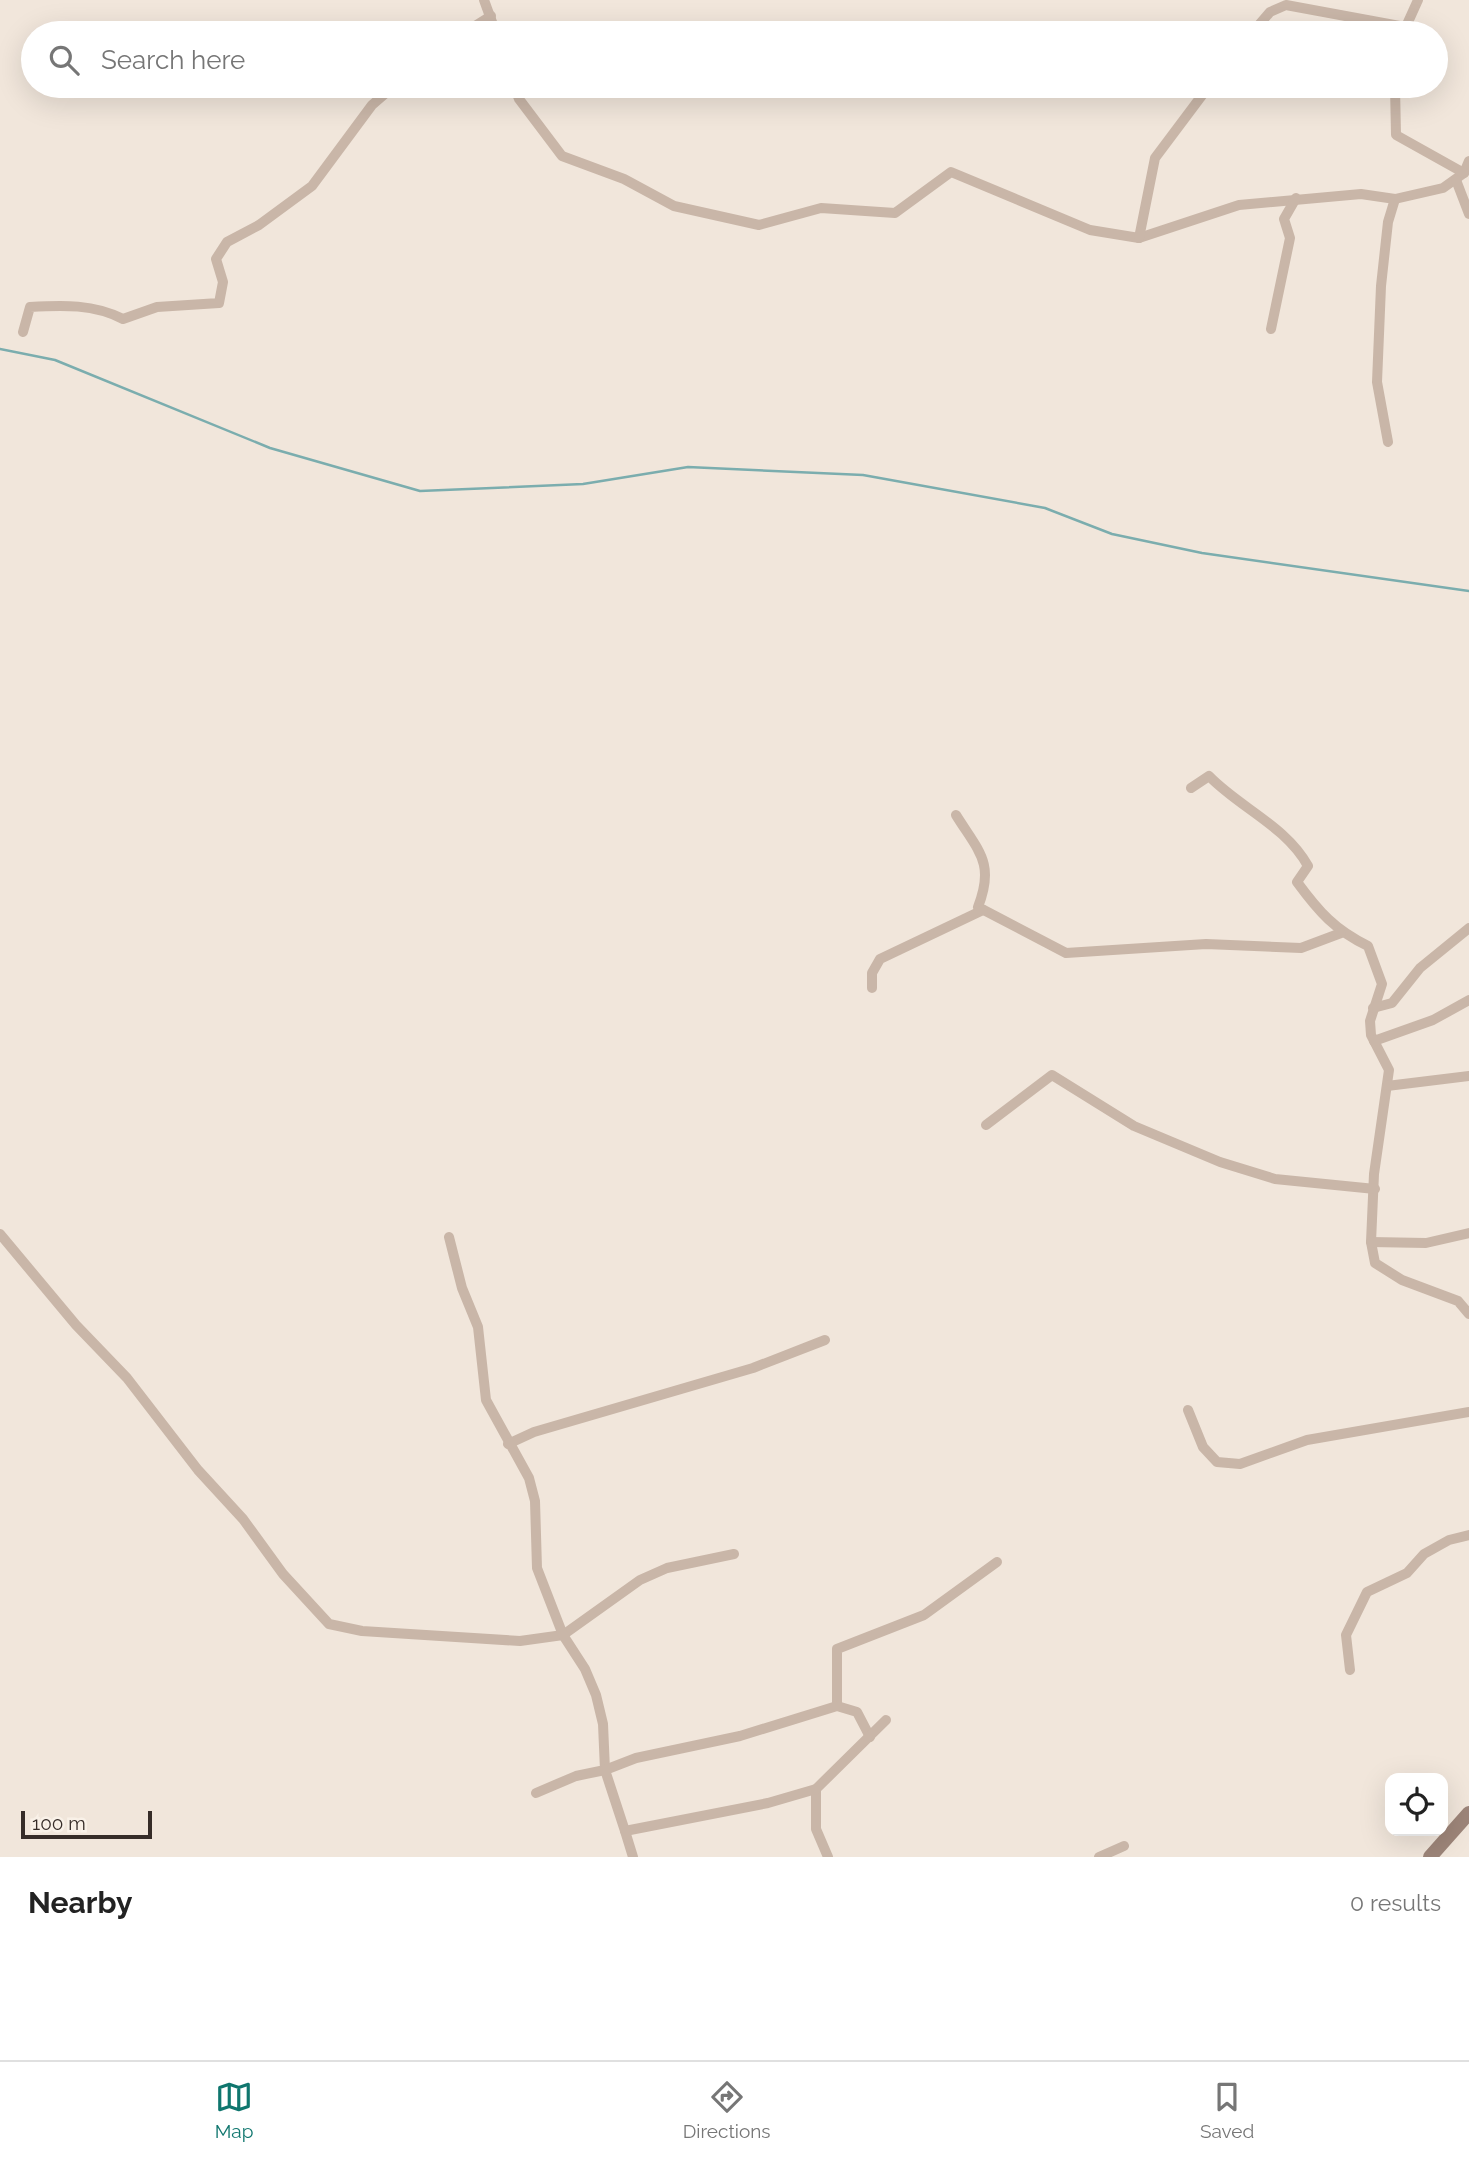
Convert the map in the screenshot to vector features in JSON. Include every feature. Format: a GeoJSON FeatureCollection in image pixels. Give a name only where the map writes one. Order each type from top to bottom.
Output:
{"type":"FeatureCollection","features":[{"type":"Feature","properties":{"kind":"main road"},"geometry":{"type":"LineString","coordinates":[[1430,1857],[1469,1813]]}},
{"type":"Feature","properties":{"kind":"street"},"geometry":{"type":"LineString","coordinates":[[484,0],[492,21]]}},
{"type":"Feature","properties":{"kind":"street"},"geometry":{"type":"LineString","coordinates":[[1409,21],[1418,0]]}},
{"type":"Feature","properties":{"kind":"street"},"geometry":{"type":"LineString","coordinates":[[1262,21],[1270,12],[1286,5],[1362,21]]}},
{"type":"Feature","properties":{"kind":"street"},"geometry":{"type":"LineString","coordinates":[[483,21],[491,16]]}},
{"type":"Feature","properties":{"kind":"street"},"geometry":{"type":"LineString","coordinates":[[23,332],[30,307],[63,305],[104,309],[123,319],[157,307],[219,303],[223,282],[216,259],[227,242],[258,225],[312,186],[372,105],[380,98]]}},
{"type":"Feature","properties":{"kind":"street"},"geometry":{"type":"LineString","coordinates":[[519,98],[562,156],[624,179],[674,206],[759,225],[821,208],[895,213],[951,172],[1090,230],[1139,237],[1239,205],[1361,194],[1395,199],[1443,188],[1460,176],[1469,161]]}},
{"type":"Feature","properties":{"kind":"street"},"geometry":{"type":"LineString","coordinates":[[1139,237],[1155,158],[1200,98]]}},
{"type":"Feature","properties":{"kind":"street"},"geometry":{"type":"LineString","coordinates":[[1395,98],[1396,135],[1460,176],[1469,214]]}},
{"type":"Feature","properties":{"kind":"street"},"geometry":{"type":"LineString","coordinates":[[1271,329],[1290,239],[1284,219],[1296,198]]}},
{"type":"Feature","properties":{"kind":"street"},"geometry":{"type":"LineString","coordinates":[[1388,442],[1377,382],[1381,286],[1388,222],[1395,199]]}},
{"type":"Feature","properties":{"kind":"street"},"geometry":{"type":"LineString","coordinates":[[1191,788],[1209,776],[1230,798],[1299,850],[1308,866],[1297,883],[1341,933],[1368,946],[1382,984],[1370,1021],[1374,1041],[1389,1070],[1371,1242],[1375,1263],[1402,1280],[1458,1301],[1469,1314]]}},
{"type":"Feature","properties":{"kind":"street"},"geometry":{"type":"LineString","coordinates":[[956,815],[984,860],[988,882],[978,907],[1066,953],[1206,944],[1301,948],[1341,933]]}},
{"type":"Feature","properties":{"kind":"street"},"geometry":{"type":"LineString","coordinates":[[872,988],[872,973],[880,959],[983,910]]}},
{"type":"Feature","properties":{"kind":"street"},"geometry":{"type":"LineString","coordinates":[[1373,1008],[1392,1003],[1420,968],[1469,928]]}},
{"type":"Feature","properties":{"kind":"street"},"geometry":{"type":"LineString","coordinates":[[1374,1041],[1433,1020],[1469,1000]]}},
{"type":"Feature","properties":{"kind":"street"},"geometry":{"type":"LineString","coordinates":[[986,1125],[1052,1075],[1134,1126],[1220,1162],[1275,1179],[1375,1189]]}},
{"type":"Feature","properties":{"kind":"street"},"geometry":{"type":"LineString","coordinates":[[1387,1086],[1469,1076]]}},
{"type":"Feature","properties":{"kind":"street"},"geometry":{"type":"LineString","coordinates":[[1371,1242],[1426,1243],[1469,1233]]}},
{"type":"Feature","properties":{"kind":"street"},"geometry":{"type":"LineString","coordinates":[[0,1234],[76,1325],[127,1378],[198,1471],[243,1519],[283,1574],[329,1624],[362,1631],[520,1641],[563,1635],[640,1580],[667,1568],[734,1554]]}},
{"type":"Feature","properties":{"kind":"street"},"geometry":{"type":"LineString","coordinates":[[449,1237],[462,1288],[478,1327],[486,1399],[508,1444],[529,1478],[535,1501],[537,1568],[563,1635],[585,1669],[596,1695],[603,1724],[605,1770],[633,1857]]}},
{"type":"Feature","properties":{"kind":"street"},"geometry":{"type":"LineString","coordinates":[[508,1444],[534,1432],[753,1368],[825,1340]]}},
{"type":"Feature","properties":{"kind":"street"},"geometry":{"type":"LineString","coordinates":[[1188,1410],[1203,1447],[1217,1462],[1240,1464],[1307,1440],[1469,1412]]}},
{"type":"Feature","properties":{"kind":"street"},"geometry":{"type":"LineString","coordinates":[[1350,1670],[1346,1635],[1367,1592],[1407,1573],[1424,1554],[1469,1535]]}},
{"type":"Feature","properties":{"kind":"street"},"geometry":{"type":"LineString","coordinates":[[837,1706],[837,1649],[924,1615],[997,1562]]}},
{"type":"Feature","properties":{"kind":"street"},"geometry":{"type":"LineString","coordinates":[[536,1793],[576,1776],[605,1770],[636,1758],[740,1736],[837,1706],[857,1712],[870,1737]]}},
{"type":"Feature","properties":{"kind":"street"},"geometry":{"type":"LineString","coordinates":[[625,1831],[768,1803],[816,1789],[886,1720]]}},
{"type":"Feature","properties":{"kind":"street"},"geometry":{"type":"LineString","coordinates":[[816,1789],[816,1829],[828,1857]]}},
{"type":"Feature","properties":{"kind":"street"},"geometry":{"type":"LineString","coordinates":[[1099,1857],[1124,1846]]}},
{"type":"Feature","properties":{"kind":"waterway"},"geometry":{"type":"LineString","coordinates":[[0,349],[55,360],[270,448],[420,491],[583,484],[688,467],[863,475],[1045,508],[1112,534],[1202,553],[1469,591]]}}]}
